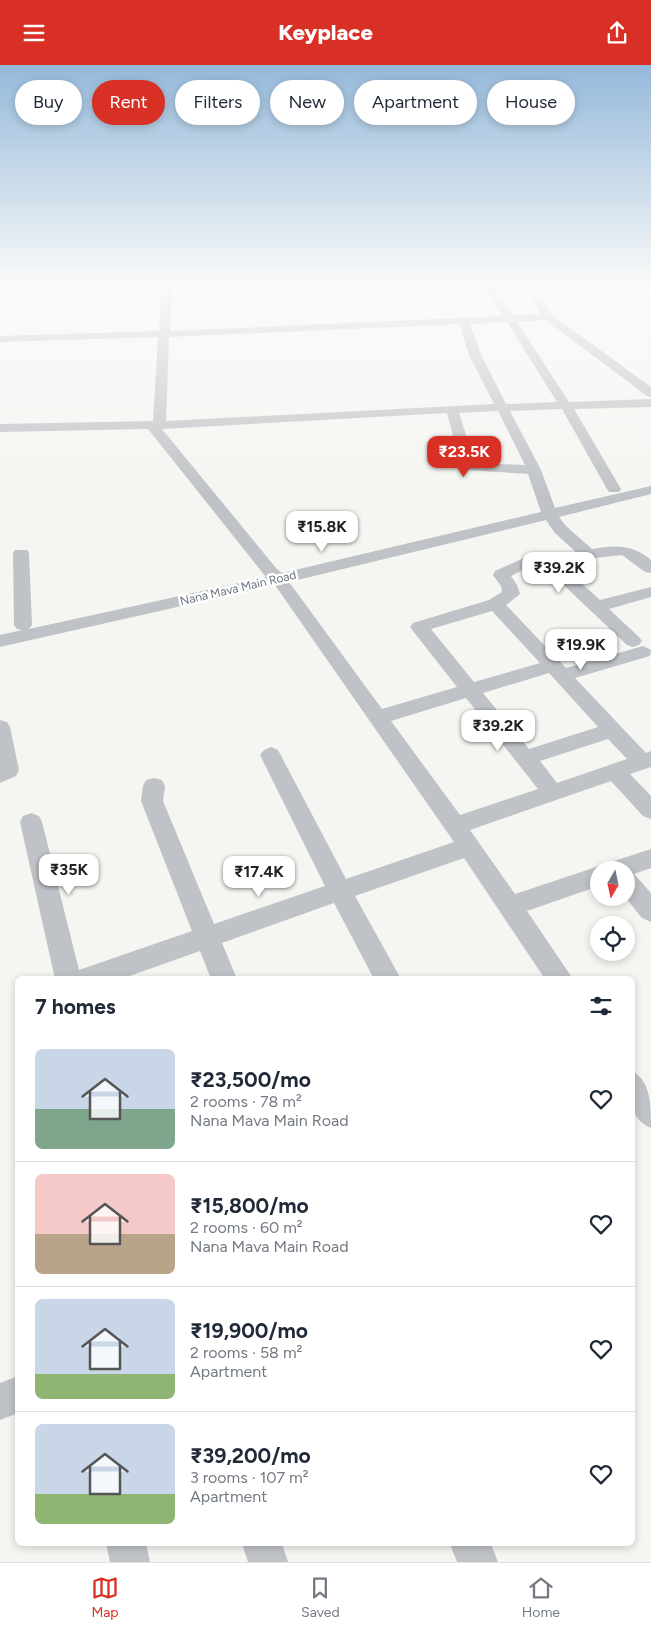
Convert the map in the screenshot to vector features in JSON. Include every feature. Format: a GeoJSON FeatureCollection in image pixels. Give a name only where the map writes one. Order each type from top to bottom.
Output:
{"type":"FeatureCollection","features":[{"type":"Feature","properties":{"kind":"street"},"geometry":{"type":"LineString","coordinates":[[162,355],[156,425],[275,575],[379,717],[456,825],[558,976]]}},
{"type":"Feature","properties":{"kind":"street"},"geometry":{"type":"LineString","coordinates":[[475,355],[534,470],[548,510],[560,529],[589,555]]}},
{"type":"Feature","properties":{"kind":"street"},"geometry":{"type":"LineString","coordinates":[[534,355],[614,489]]}},
{"type":"Feature","properties":{"kind":"street"},"geometry":{"type":"LineString","coordinates":[[599,355],[651,393]]}},
{"type":"Feature","properties":{"kind":"street"},"geometry":{"type":"LineString","coordinates":[[0,428],[156,425],[452,409],[651,403]]}},
{"type":"Feature","properties":{"kind":"street"},"geometry":{"type":"LineString","coordinates":[[452,409],[466,457],[473,467],[534,470]]}},
{"type":"Feature","properties":{"kind":"street","name":"Nana Mava Main Road"},"geometry":{"type":"LineString","coordinates":[[548,510],[614,489],[651,481]]}},
{"type":"Feature","properties":{"kind":"street","name":"Nana Mava Main Road"},"geometry":{"type":"LineString","coordinates":[[0,641],[548,510],[651,490]]}},
{"type":"Feature","properties":{"kind":"street"},"geometry":{"type":"LineString","coordinates":[[645,647],[596,607],[566,579],[560,572],[559,567],[560,564],[589,555],[621,549],[628,550],[651,568]]}},
{"type":"Feature","properties":{"kind":"street"},"geometry":{"type":"LineString","coordinates":[[21,553],[22,625]]}},
{"type":"Feature","properties":{"kind":"street"},"geometry":{"type":"LineString","coordinates":[[553,793],[419,627],[495,603],[511,594],[509,585],[501,575],[524,563],[556,561]]}},
{"type":"Feature","properties":{"kind":"street","name":"Nana Mava Main Road"},"geometry":{"type":"LineString","coordinates":[[0,630],[275,575]]}},
{"type":"Feature","properties":{"kind":"street"},"geometry":{"type":"LineString","coordinates":[[596,607],[651,592]]}},
{"type":"Feature","properties":{"kind":"street"},"geometry":{"type":"LineString","coordinates":[[456,825],[646,761],[612,730],[495,603]]}},
{"type":"Feature","properties":{"kind":"street"},"geometry":{"type":"LineString","coordinates":[[379,717],[471,690],[557,671],[645,647]]}},
{"type":"Feature","properties":{"kind":"street"},"geometry":{"type":"LineString","coordinates":[[0,727],[8,765],[8,770],[0,775]]}},
{"type":"Feature","properties":{"kind":"street"},"geometry":{"type":"LineString","coordinates":[[526,758],[612,730]]}},
{"type":"Feature","properties":{"kind":"street"},"geometry":{"type":"LineString","coordinates":[[271,755],[340,891],[386,976]]}},
{"type":"Feature","properties":{"kind":"street"},"geometry":{"type":"LineString","coordinates":[[615,772],[651,810]]}},
{"type":"Feature","properties":{"kind":"street"},"geometry":{"type":"LineString","coordinates":[[154,786],[152,801],[223,976]]}},
{"type":"Feature","properties":{"kind":"street"},"geometry":{"type":"LineString","coordinates":[[32,822],[67,976]]}},
{"type":"Feature","properties":{"kind":"street"},"geometry":{"type":"LineString","coordinates":[[95,976],[470,846]]}},
{"type":"Feature","properties":{"kind":"street"},"geometry":{"type":"LineString","coordinates":[[635,863],[651,858]]}},
{"type":"Feature","properties":{"kind":"street"},"geometry":{"type":"LineString","coordinates":[[511,906],[590,879]]}},
{"type":"Feature","properties":{"kind":"street"},"geometry":{"type":"LineString","coordinates":[[635,892],[651,911]]}},
{"type":"Feature","properties":{"kind":"street"},"geometry":{"type":"LineString","coordinates":[[0,1402],[15,1395]]}},
{"type":"Feature","properties":{"kind":"street"},"geometry":{"type":"LineString","coordinates":[[126,1546],[130,1562]]}},
{"type":"Feature","properties":{"kind":"street"},"geometry":{"type":"LineString","coordinates":[[263,1546],[268,1562]]}},
{"type":"Feature","properties":{"kind":"street"},"geometry":{"type":"LineString","coordinates":[[471,1546],[478,1562]]}}]}
